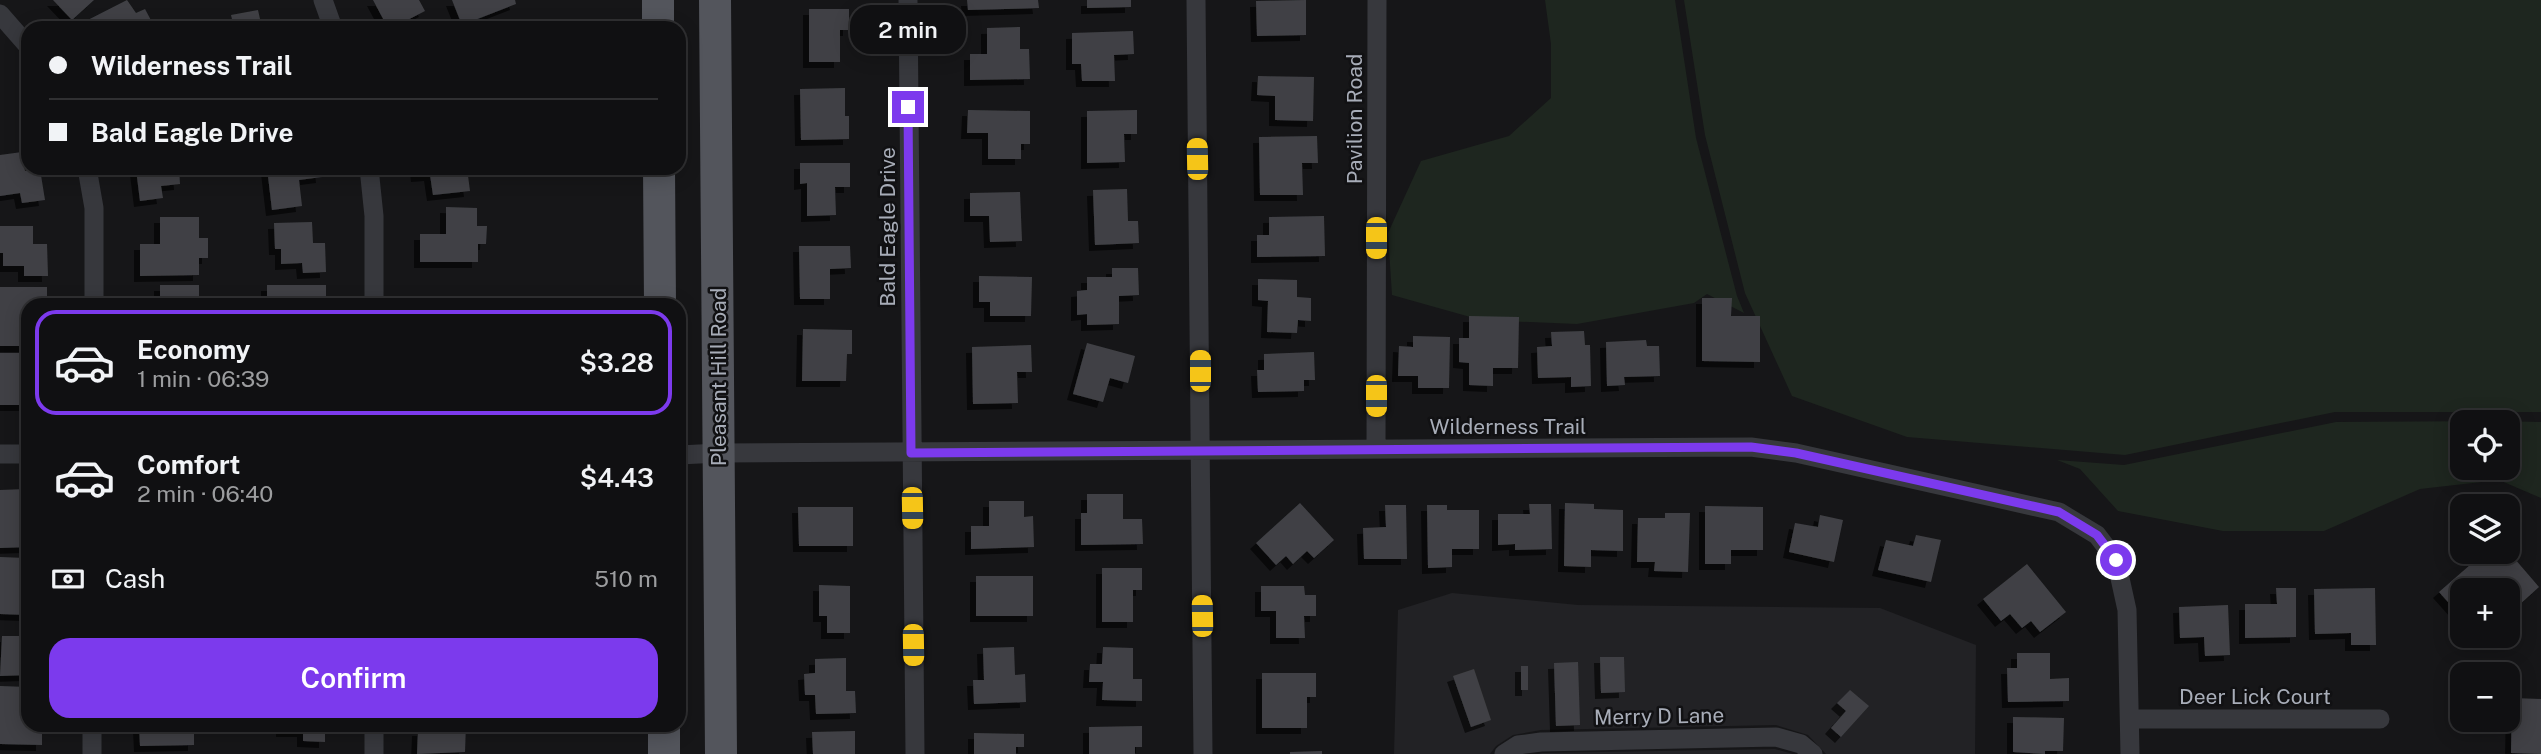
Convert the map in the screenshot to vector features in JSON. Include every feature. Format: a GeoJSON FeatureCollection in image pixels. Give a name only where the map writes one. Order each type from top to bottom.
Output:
{"type":"FeatureCollection","features":[{"type":"Feature","properties":{"kind":"main road"},"geometry":{"type":"LineString","coordinates":[[658,0],[658,21]]}},
{"type":"Feature","properties":{"kind":"main road","name":"Pleasant Hill Road"},"geometry":{"type":"LineString","coordinates":[[715,0],[722,754]]}},
{"type":"Feature","properties":{"kind":"main road"},"geometry":{"type":"LineString","coordinates":[[659,175],[660,298]]}},
{"type":"Feature","properties":{"kind":"main road"},"geometry":{"type":"LineString","coordinates":[[664,732],[664,754]]}},
{"type":"Feature","properties":{"kind":"street"},"geometry":{"type":"LineString","coordinates":[[323,0],[330,21]]}},
{"type":"Feature","properties":{"kind":"street","name":"Bald Eagle Drive"},"geometry":{"type":"LineString","coordinates":[[908,0],[915,754]]}},
{"type":"Feature","properties":{"kind":"street"},"geometry":{"type":"LineString","coordinates":[[1196,0],[1203,754]]}},
{"type":"Feature","properties":{"kind":"street","name":"Pavilion Road"},"geometry":{"type":"LineString","coordinates":[[1376,449],[1377,0]]}},
{"type":"Feature","properties":{"kind":"street"},"geometry":{"type":"LineString","coordinates":[[0,14],[21,38]]}},
{"type":"Feature","properties":{"kind":"street"},"geometry":{"type":"LineString","coordinates":[[88,175],[94,208],[94,298]]}},
{"type":"Feature","properties":{"kind":"street"},"geometry":{"type":"LineString","coordinates":[[370,175],[374,216],[374,298]]}},
{"type":"Feature","properties":{"kind":"street","name":"Wilderness Trail"},"geometry":{"type":"LineString","coordinates":[[686,455],[1751,447],[1796,453],[2059,512],[2097,535],[2116,560],[2127,610],[2130,754]]}},
{"type":"Feature","properties":{"kind":"street"},"geometry":{"type":"LineString","coordinates":[[0,454],[21,454]]}},
{"type":"Feature","properties":{"kind":"street","name":"Deer Lick Court"},"geometry":{"type":"LineString","coordinates":[[2130,719],[2379,719]]}},
{"type":"Feature","properties":{"kind":"street"},"geometry":{"type":"LineString","coordinates":[[92,732],[92,754]]}},
{"type":"Feature","properties":{"kind":"street"},"geometry":{"type":"LineString","coordinates":[[374,732],[374,754]]}},
{"type":"Feature","properties":{"kind":"street","name":"Merry D Lane"},"geometry":{"type":"LineString","coordinates":[[1504,754],[1518,745],[1541,742],[1776,737],[1801,744],[1813,754]]}},
{"type":"Feature","properties":{"kind":"shaded area"},"geometry":{"type":"Polygon","coordinates":[[[1545,0],[1675,0],[1696,138],[1737,296],[1744,313],[1707,294],[1694,303],[1577,324],[1481,320],[1392,295],[1388,233],[1421,161],[1509,136],[1551,98],[1551,44],[1545,0]]]}},
{"type":"Feature","properties":{"kind":"shaded area"},"geometry":{"type":"Polygon","coordinates":[[[1684,0],[2541,0],[2541,412],[2335,412],[2125,455],[1907,437],[1792,396],[1745,293],[1705,135],[1684,0]]]}},
{"type":"Feature","properties":{"kind":"shaded area"},"geometry":{"type":"Polygon","coordinates":[[[2450,421],[2450,480],[2499,480],[2420,489],[2324,531],[2223,531],[2118,511],[2080,469],[2057,460],[2124,465],[2336,422],[2450,421]]]}},
{"type":"Feature","properties":{"kind":"shaded area"},"geometry":{"type":"Polygon","coordinates":[[[2520,422],[2541,422],[2541,498],[2499,480],[2520,480],[2520,422]]]}},
{"type":"Feature","properties":{"kind":"shaded area"},"geometry":{"type":"Polygon","coordinates":[[[1452,593],[1578,605],[1880,608],[1976,645],[1975,754],[1826,754],[1808,735],[1776,725],[1541,730],[1513,735],[1496,746],[1490,754],[1394,754],[1398,610],[1452,593]]]}},
{"type":"Feature","properties":{"kind":"shaded area"},"geometry":{"type":"Polygon","coordinates":[[[1775,749],[1793,754],[1538,754],[1542,753],[1775,749]]]}},
{"type":"Feature","properties":{"kind":"building"},"geometry":{"type":"Polygon","coordinates":[[[53,0],[94,0],[72,20],[53,0]]]}},
{"type":"Feature","properties":{"kind":"building"},"geometry":{"type":"Polygon","coordinates":[[[127,0],[136,13],[145,9],[151,21],[86,21],[127,0]]]}},
{"type":"Feature","properties":{"kind":"building"},"geometry":{"type":"Polygon","coordinates":[[[373,0],[419,0],[425,11],[406,21],[384,21],[373,0]]]}},
{"type":"Feature","properties":{"kind":"building"},"geometry":{"type":"Polygon","coordinates":[[[452,0],[515,0],[516,4],[472,21],[460,21],[452,0]]]}},
{"type":"Feature","properties":{"kind":"building"},"geometry":{"type":"Polygon","coordinates":[[[967,0],[1038,0],[1039,8],[968,10],[967,0]]]}},
{"type":"Feature","properties":{"kind":"building"},"geometry":{"type":"Polygon","coordinates":[[[1087,0],[1131,0],[1131,7],[1087,8],[1087,0]]]}},
{"type":"Feature","properties":{"kind":"building"},"geometry":{"type":"Polygon","coordinates":[[[1306,0],[1306,35],[1257,36],[1256,1],[1306,0]]]}},
{"type":"Feature","properties":{"kind":"building"},"geometry":{"type":"Polygon","coordinates":[[[809,9],[849,9],[849,30],[840,30],[840,62],[809,62],[809,9]]]}},
{"type":"Feature","properties":{"kind":"building"},"geometry":{"type":"Polygon","coordinates":[[[258,10],[260,21],[232,21],[231,15],[258,10]]]}},
{"type":"Feature","properties":{"kind":"building"},"geometry":{"type":"Polygon","coordinates":[[[1020,27],[1020,49],[1029,49],[1030,79],[970,80],[970,54],[987,54],[987,28],[1020,27]]]}},
{"type":"Feature","properties":{"kind":"building"},"geometry":{"type":"Polygon","coordinates":[[[1133,31],[1134,54],[1114,55],[1115,81],[1082,81],[1081,64],[1072,64],[1072,33],[1133,31]]]}},
{"type":"Feature","properties":{"kind":"building"},"geometry":{"type":"Polygon","coordinates":[[[1258,76],[1314,77],[1313,121],[1275,120],[1275,96],[1257,95],[1258,76]]]}},
{"type":"Feature","properties":{"kind":"building"},"geometry":{"type":"Polygon","coordinates":[[[845,88],[845,116],[849,116],[849,139],[801,140],[800,89],[845,88]]]}},
{"type":"Feature","properties":{"kind":"building"},"geometry":{"type":"Polygon","coordinates":[[[968,110],[1030,111],[1030,144],[1021,144],[1021,159],[988,159],[988,133],[967,133],[968,110]]]}},
{"type":"Feature","properties":{"kind":"building"},"geometry":{"type":"Polygon","coordinates":[[[1137,110],[1137,134],[1124,134],[1125,162],[1087,163],[1087,111],[1137,110]]]}},
{"type":"Feature","properties":{"kind":"building"},"geometry":{"type":"Polygon","coordinates":[[[1317,136],[1318,163],[1302,163],[1303,195],[1260,195],[1259,137],[1317,136]]]}},
{"type":"Feature","properties":{"kind":"building"},"geometry":{"type":"Polygon","coordinates":[[[21,152],[21,175],[41,175],[45,200],[22,203],[20,193],[0,196],[0,155],[21,152]]]}},
{"type":"Feature","properties":{"kind":"building"},"geometry":{"type":"Polygon","coordinates":[[[800,163],[850,163],[850,187],[835,187],[836,215],[807,216],[807,183],[800,184],[800,163]]]}},
{"type":"Feature","properties":{"kind":"building"},"geometry":{"type":"Polygon","coordinates":[[[137,175],[179,175],[180,184],[161,186],[163,198],[140,201],[137,175]]]}},
{"type":"Feature","properties":{"kind":"building"},"geometry":{"type":"Polygon","coordinates":[[[268,175],[322,175],[299,180],[302,206],[272,210],[268,175]]]}},
{"type":"Feature","properties":{"kind":"building"},"geometry":{"type":"Polygon","coordinates":[[[430,175],[468,175],[470,191],[433,195],[430,175]]]}},
{"type":"Feature","properties":{"kind":"building"},"geometry":{"type":"Polygon","coordinates":[[[1127,189],[1128,221],[1138,221],[1139,243],[1095,245],[1093,190],[1127,189]]]}},
{"type":"Feature","properties":{"kind":"building"},"geometry":{"type":"Polygon","coordinates":[[[1020,192],[1022,241],[990,242],[989,216],[970,216],[970,193],[1020,192]]]}},
{"type":"Feature","properties":{"kind":"building"},"geometry":{"type":"Polygon","coordinates":[[[446,207],[477,208],[477,226],[487,226],[486,244],[478,244],[478,262],[420,262],[420,234],[446,234],[446,207]]]}},
{"type":"Feature","properties":{"kind":"building"},"geometry":{"type":"Polygon","coordinates":[[[1324,216],[1325,256],[1257,257],[1257,235],[1269,235],[1269,217],[1324,216]]]}},
{"type":"Feature","properties":{"kind":"building"},"geometry":{"type":"Polygon","coordinates":[[[160,217],[199,217],[199,238],[208,238],[208,258],[199,258],[199,275],[140,276],[140,244],[160,244],[160,217]]]}},
{"type":"Feature","properties":{"kind":"building"},"geometry":{"type":"Polygon","coordinates":[[[312,222],[313,243],[325,243],[326,272],[303,273],[302,263],[281,264],[281,249],[275,249],[274,223],[312,222]]]}},
{"type":"Feature","properties":{"kind":"building"},"geometry":{"type":"Polygon","coordinates":[[[0,226],[33,226],[33,244],[47,244],[48,276],[24,276],[24,266],[3,266],[0,226]]]}},
{"type":"Feature","properties":{"kind":"building"},"geometry":{"type":"Polygon","coordinates":[[[799,246],[850,246],[851,268],[830,269],[830,299],[800,299],[799,246]]]}},
{"type":"Feature","properties":{"kind":"building"},"geometry":{"type":"Polygon","coordinates":[[[1112,268],[1138,268],[1139,295],[1119,296],[1119,324],[1087,325],[1087,314],[1077,315],[1077,291],[1087,290],[1087,277],[1112,277],[1112,268]]]}},
{"type":"Feature","properties":{"kind":"building"},"geometry":{"type":"Polygon","coordinates":[[[979,276],[1032,277],[1031,316],[990,316],[990,302],[979,302],[979,276]]]}},
{"type":"Feature","properties":{"kind":"building"},"geometry":{"type":"Polygon","coordinates":[[[1258,279],[1297,280],[1297,297],[1311,298],[1311,321],[1298,320],[1297,333],[1267,332],[1268,301],[1258,300],[1258,279]]]}},
{"type":"Feature","properties":{"kind":"building"},"geometry":{"type":"Polygon","coordinates":[[[160,285],[199,285],[199,298],[160,298],[160,285]]]}},
{"type":"Feature","properties":{"kind":"building"},"geometry":{"type":"Polygon","coordinates":[[[267,285],[326,285],[326,298],[267,298],[267,285]]]}},
{"type":"Feature","properties":{"kind":"building"},"geometry":{"type":"Polygon","coordinates":[[[0,287],[47,287],[47,298],[21,298],[21,346],[0,346],[0,287]]]}},
{"type":"Feature","properties":{"kind":"building"},"geometry":{"type":"Polygon","coordinates":[[[1702,298],[1732,298],[1731,316],[1760,316],[1760,362],[1702,361],[1702,298]]]}},
{"type":"Feature","properties":{"kind":"building"},"geometry":{"type":"Polygon","coordinates":[[[1469,316],[1519,317],[1518,368],[1493,368],[1493,386],[1469,385],[1469,363],[1459,362],[1459,338],[1469,338],[1469,316]]]}},
{"type":"Feature","properties":{"kind":"building"},"geometry":{"type":"Polygon","coordinates":[[[803,329],[852,330],[852,354],[847,354],[846,381],[802,381],[803,329]]]}},
{"type":"Feature","properties":{"kind":"building"},"geometry":{"type":"Polygon","coordinates":[[[1584,331],[1585,345],[1590,345],[1591,386],[1571,387],[1571,377],[1538,378],[1537,347],[1552,346],[1551,332],[1584,331]]]}},
{"type":"Feature","properties":{"kind":"building"},"geometry":{"type":"Polygon","coordinates":[[[1413,336],[1450,337],[1449,388],[1418,388],[1418,376],[1398,376],[1399,346],[1413,347],[1413,336]]]}},
{"type":"Feature","properties":{"kind":"building"},"geometry":{"type":"Polygon","coordinates":[[[1646,340],[1647,346],[1659,346],[1660,376],[1624,377],[1625,385],[1607,386],[1606,342],[1646,340]]]}},
{"type":"Feature","properties":{"kind":"building"},"geometry":{"type":"Polygon","coordinates":[[[1087,343],[1135,356],[1128,383],[1110,378],[1103,402],[1073,394],[1087,343]]]}},
{"type":"Feature","properties":{"kind":"building"},"geometry":{"type":"Polygon","coordinates":[[[1031,345],[1032,372],[1017,372],[1018,403],[973,404],[972,347],[1031,345]]]}},
{"type":"Feature","properties":{"kind":"building"},"geometry":{"type":"Polygon","coordinates":[[[1314,352],[1315,380],[1304,380],[1304,391],[1258,392],[1257,370],[1264,370],[1264,354],[1314,352]]]}},
{"type":"Feature","properties":{"kind":"building"},"geometry":{"type":"Polygon","coordinates":[[[0,353],[21,353],[21,405],[0,405],[0,353]]]}},
{"type":"Feature","properties":{"kind":"building"},"geometry":{"type":"Polygon","coordinates":[[[21,489],[21,547],[0,548],[0,490],[21,489]]]}},
{"type":"Feature","properties":{"kind":"building"},"geometry":{"type":"Polygon","coordinates":[[[1087,494],[1123,494],[1123,519],[1142,519],[1143,544],[1081,545],[1081,513],[1087,513],[1087,494]]]}},
{"type":"Feature","properties":{"kind":"building"},"geometry":{"type":"Polygon","coordinates":[[[989,501],[1024,501],[1024,517],[1033,516],[1034,547],[971,549],[971,526],[989,526],[989,501]]]}},
{"type":"Feature","properties":{"kind":"building"},"geometry":{"type":"Polygon","coordinates":[[[1300,503],[1334,540],[1314,558],[1307,551],[1293,564],[1286,556],[1276,565],[1256,543],[1300,503]]]}},
{"type":"Feature","properties":{"kind":"building"},"geometry":{"type":"Polygon","coordinates":[[[1565,503],[1594,504],[1594,509],[1623,510],[1623,551],[1591,550],[1591,567],[1564,566],[1565,503]]]}},
{"type":"Feature","properties":{"kind":"building"},"geometry":{"type":"Polygon","coordinates":[[[1529,504],[1551,504],[1552,549],[1515,550],[1515,544],[1498,545],[1498,514],[1530,514],[1529,504]]]}},
{"type":"Feature","properties":{"kind":"building"},"geometry":{"type":"Polygon","coordinates":[[[1385,505],[1406,505],[1407,559],[1364,559],[1363,528],[1386,527],[1385,505]]]}},
{"type":"Feature","properties":{"kind":"building"},"geometry":{"type":"Polygon","coordinates":[[[1427,505],[1447,505],[1447,510],[1479,510],[1479,549],[1452,549],[1452,567],[1428,568],[1427,505]]]}},
{"type":"Feature","properties":{"kind":"building"},"geometry":{"type":"Polygon","coordinates":[[[1705,506],[1763,507],[1763,550],[1731,550],[1731,564],[1705,564],[1705,506]]]}},
{"type":"Feature","properties":{"kind":"building"},"geometry":{"type":"Polygon","coordinates":[[[798,507],[853,507],[853,546],[799,546],[798,507]]]}},
{"type":"Feature","properties":{"kind":"building"},"geometry":{"type":"Polygon","coordinates":[[[1665,513],[1690,513],[1688,572],[1654,571],[1655,562],[1637,562],[1638,518],[1665,518],[1665,513]]]}},
{"type":"Feature","properties":{"kind":"building"},"geometry":{"type":"Polygon","coordinates":[[[1820,515],[1843,520],[1834,562],[1789,552],[1795,523],[1818,527],[1820,515]]]}},
{"type":"Feature","properties":{"kind":"building"},"geometry":{"type":"Polygon","coordinates":[[[1916,535],[1941,540],[1931,582],[1878,570],[1886,540],[1913,546],[1916,535]]]}},
{"type":"Feature","properties":{"kind":"building"},"geometry":{"type":"Polygon","coordinates":[[[0,557],[21,558],[21,615],[0,614],[0,557]]]}},
{"type":"Feature","properties":{"kind":"building"},"geometry":{"type":"Polygon","coordinates":[[[2027,564],[2066,612],[2040,632],[2031,621],[2022,628],[2010,614],[2001,621],[1983,599],[2027,564]]]}},
{"type":"Feature","properties":{"kind":"building"},"geometry":{"type":"Polygon","coordinates":[[[2471,564],[2519,564],[2539,587],[2520,604],[2520,578],[2455,578],[2471,564]]]}},
{"type":"Feature","properties":{"kind":"building"},"geometry":{"type":"Polygon","coordinates":[[[1102,568],[1142,568],[1142,590],[1133,590],[1133,622],[1102,622],[1102,568]]]}},
{"type":"Feature","properties":{"kind":"building"},"geometry":{"type":"Polygon","coordinates":[[[976,576],[1033,576],[1033,616],[976,616],[976,576]]]}},
{"type":"Feature","properties":{"kind":"building"},"geometry":{"type":"Polygon","coordinates":[[[2450,582],[2450,604],[2439,592],[2450,582]]]}},
{"type":"Feature","properties":{"kind":"building"},"geometry":{"type":"Polygon","coordinates":[[[819,585],[850,586],[850,633],[827,633],[827,616],[819,616],[819,585]]]}},
{"type":"Feature","properties":{"kind":"building"},"geometry":{"type":"Polygon","coordinates":[[[1261,586],[1304,586],[1305,595],[1316,595],[1316,616],[1304,616],[1305,638],[1276,638],[1276,611],[1261,611],[1261,586]]]}},
{"type":"Feature","properties":{"kind":"building"},"geometry":{"type":"Polygon","coordinates":[[[2276,588],[2296,588],[2296,637],[2245,638],[2245,604],[2277,604],[2276,588]]]}},
{"type":"Feature","properties":{"kind":"building"},"geometry":{"type":"Polygon","coordinates":[[[2375,588],[2376,645],[2351,645],[2351,633],[2315,634],[2314,589],[2375,588]]]}},
{"type":"Feature","properties":{"kind":"building"},"geometry":{"type":"Polygon","coordinates":[[[2228,605],[2230,655],[2205,656],[2204,637],[2180,638],[2179,607],[2228,605]]]}},
{"type":"Feature","properties":{"kind":"building"},"geometry":{"type":"Polygon","coordinates":[[[2,636],[21,636],[21,675],[0,676],[2,636]]]}},
{"type":"Feature","properties":{"kind":"building"},"geometry":{"type":"Polygon","coordinates":[[[1014,647],[1015,675],[1025,674],[1026,702],[974,704],[973,680],[984,680],[983,648],[1014,647]]]}},
{"type":"Feature","properties":{"kind":"building"},"geometry":{"type":"Polygon","coordinates":[[[1103,647],[1133,648],[1133,679],[1142,679],[1142,701],[1102,700],[1103,682],[1089,682],[1090,664],[1102,664],[1103,647]]]}},
{"type":"Feature","properties":{"kind":"building"},"geometry":{"type":"Polygon","coordinates":[[[2017,653],[2050,653],[2050,679],[2069,678],[2069,701],[2008,702],[2007,668],[2017,668],[2017,653]]]}},
{"type":"Feature","properties":{"kind":"building"},"geometry":{"type":"Polygon","coordinates":[[[1600,657],[1624,657],[1625,692],[1601,693],[1600,657]]]}},
{"type":"Feature","properties":{"kind":"building"},"geometry":{"type":"Polygon","coordinates":[[[846,658],[846,691],[855,691],[856,713],[816,714],[815,695],[805,695],[804,674],[815,673],[815,659],[846,658]]]}},
{"type":"Feature","properties":{"kind":"building"},"geometry":{"type":"Polygon","coordinates":[[[1578,662],[1580,725],[1556,726],[1554,663],[1578,662]]]}},
{"type":"Feature","properties":{"kind":"building"},"geometry":{"type":"Polygon","coordinates":[[[1521,666],[1528,666],[1528,690],[1521,690],[1521,666]]]}},
{"type":"Feature","properties":{"kind":"building"},"geometry":{"type":"Polygon","coordinates":[[[1474,669],[1491,720],[1471,727],[1453,676],[1474,669]]]}},
{"type":"Feature","properties":{"kind":"building"},"geometry":{"type":"Polygon","coordinates":[[[1262,673],[1316,673],[1316,697],[1307,697],[1307,728],[1262,728],[1262,673]]]}},
{"type":"Feature","properties":{"kind":"building"},"geometry":{"type":"Polygon","coordinates":[[[0,686],[21,687],[21,732],[42,732],[42,745],[0,744],[0,686]]]}},
{"type":"Feature","properties":{"kind":"building"},"geometry":{"type":"Polygon","coordinates":[[[1850,690],[1869,706],[1841,737],[1831,728],[1846,711],[1837,703],[1850,690]]]}},
{"type":"Feature","properties":{"kind":"building"},"geometry":{"type":"Polygon","coordinates":[[[2520,698],[2541,699],[2541,754],[2511,753],[2511,732],[2520,732],[2520,698]]]}},
{"type":"Feature","properties":{"kind":"building"},"geometry":{"type":"Polygon","coordinates":[[[2013,717],[2064,718],[2063,751],[2045,751],[2045,754],[2013,752],[2013,717]]]}},
{"type":"Feature","properties":{"kind":"building"},"geometry":{"type":"Polygon","coordinates":[[[1142,726],[1142,747],[1135,747],[1135,754],[1089,754],[1089,727],[1142,726]]]}},
{"type":"Feature","properties":{"kind":"building"},"geometry":{"type":"Polygon","coordinates":[[[855,731],[855,754],[813,754],[812,732],[855,731]]]}},
{"type":"Feature","properties":{"kind":"building"},"geometry":{"type":"Polygon","coordinates":[[[139,732],[194,732],[194,745],[140,746],[139,732]]]}},
{"type":"Feature","properties":{"kind":"building"},"geometry":{"type":"Polygon","coordinates":[[[303,732],[325,732],[325,742],[303,741],[303,732]]]}},
{"type":"Feature","properties":{"kind":"building"},"geometry":{"type":"Polygon","coordinates":[[[418,732],[466,732],[465,752],[417,754],[418,732]]]}},
{"type":"Feature","properties":{"kind":"building"},"geometry":{"type":"Polygon","coordinates":[[[974,733],[1024,734],[1024,747],[1016,747],[1016,754],[974,754],[974,733]]]}},
{"type":"Feature","properties":{"kind":"building"},"geometry":{"type":"Polygon","coordinates":[[[1322,751],[1322,754],[1290,754],[1290,752],[1322,751]]]}},
{"type":"Feature","properties":{"kind":"route"},"geometry":{"type":"LineString","coordinates":[[908,107],[911,453],[1751,447],[1796,453],[2059,512],[2097,535],[2116,560]]}}]}
